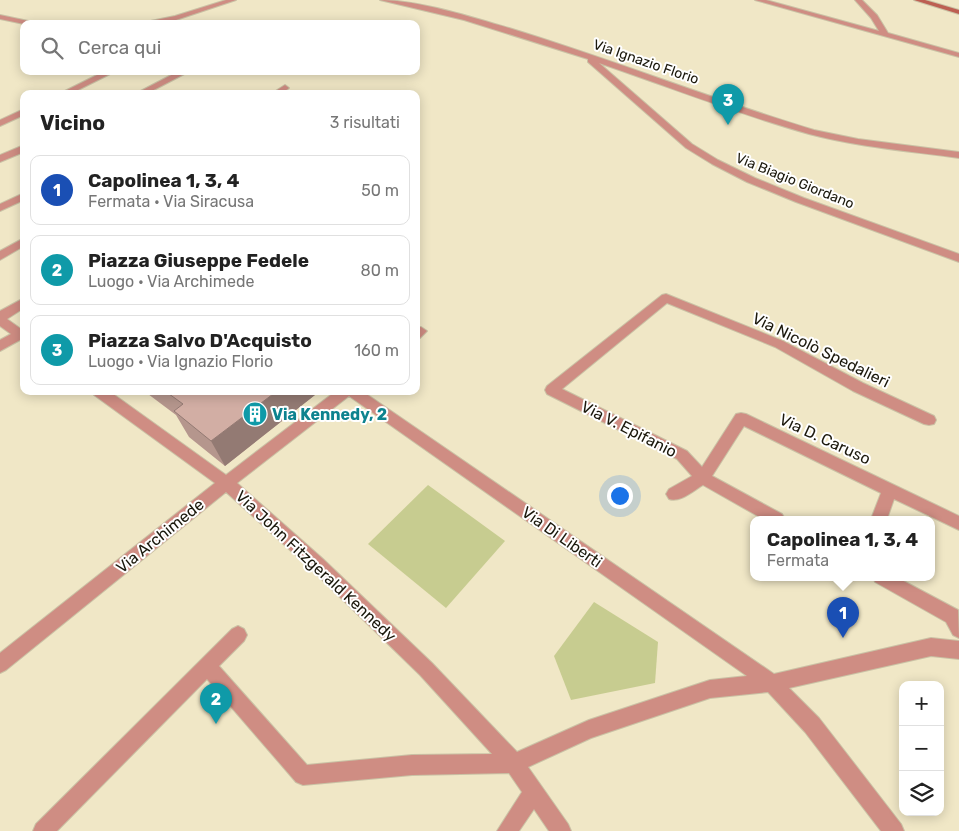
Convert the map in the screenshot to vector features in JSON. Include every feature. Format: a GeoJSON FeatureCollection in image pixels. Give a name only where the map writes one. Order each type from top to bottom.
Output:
{"type":"FeatureCollection","features":[{"type":"Feature","properties":{"kind":"main road"},"geometry":{"type":"LineString","coordinates":[[917,0],[959,12]]}},
{"type":"Feature","properties":{"kind":"street"},"geometry":{"type":"LineString","coordinates":[[201,10],[208,0]]}},
{"type":"Feature","properties":{"kind":"street"},"geometry":{"type":"LineString","coordinates":[[164,20],[233,0]]}},
{"type":"Feature","properties":{"kind":"street","name":"Via Ignazio Florio"},"geometry":{"type":"LineString","coordinates":[[383,0],[466,18],[587,56],[812,132],[858,142],[959,154]]}},
{"type":"Feature","properties":{"kind":"street"},"geometry":{"type":"LineString","coordinates":[[758,0],[959,55]]}},
{"type":"Feature","properties":{"kind":"street"},"geometry":{"type":"LineString","coordinates":[[858,0],[874,16],[885,34]]}},
{"type":"Feature","properties":{"kind":"street"},"geometry":{"type":"LineString","coordinates":[[0,17],[20,21]]}},
{"type":"Feature","properties":{"kind":"street","name":"Via Biagio Giordano"},"geometry":{"type":"LineString","coordinates":[[587,56],[639,94],[689,146],[715,162],[800,200],[959,258]]}},
{"type":"Feature","properties":{"kind":"street"},"geometry":{"type":"LineString","coordinates":[[72,90],[103,75]]}},
{"type":"Feature","properties":{"kind":"street"},"geometry":{"type":"LineString","coordinates":[[147,90],[178,75]]}},
{"type":"Feature","properties":{"kind":"street"},"geometry":{"type":"LineString","coordinates":[[639,94],[654,79]]}},
{"type":"Feature","properties":{"kind":"street"},"geometry":{"type":"LineString","coordinates":[[0,123],[20,114]]}},
{"type":"Feature","properties":{"kind":"street"},"geometry":{"type":"LineString","coordinates":[[0,160],[20,150]]}},
{"type":"Feature","properties":{"kind":"street"},"geometry":{"type":"LineString","coordinates":[[0,208],[20,198]]}},
{"type":"Feature","properties":{"kind":"street"},"geometry":{"type":"LineString","coordinates":[[0,256],[20,244]]}},
{"type":"Feature","properties":{"kind":"street","name":"Via Nicolò Spedalieri"},"geometry":{"type":"LineString","coordinates":[[552,390],[666,298],[779,344],[858,387],[929,420]]}},
{"type":"Feature","properties":{"kind":"street"},"geometry":{"type":"LineString","coordinates":[[20,305],[0,319],[20,332]]}},
{"type":"Feature","properties":{"kind":"street"},"geometry":{"type":"LineString","coordinates":[[0,346],[20,336]]}},
{"type":"Feature","properties":{"kind":"street","name":"Via V. Epifanio"},"geometry":{"type":"LineString","coordinates":[[552,390],[682,455],[703,478],[772,516]]}},
{"type":"Feature","properties":{"kind":"street","name":"Via John Fitzgerald Kennedy"},"geometry":{"type":"LineString","coordinates":[[104,395],[226,484],[317,564],[426,669],[514,763],[561,831]]}},
{"type":"Feature","properties":{"kind":"street","name":"Via Archimede"},"geometry":{"type":"LineString","coordinates":[[0,664],[341,395]]}},
{"type":"Feature","properties":{"kind":"street","name":"Via Di Liberti"},"geometry":{"type":"LineString","coordinates":[[358,395],[772,683],[812,724],[894,831]]}},
{"type":"Feature","properties":{"kind":"street","name":"Via D. Caruso"},"geometry":{"type":"LineString","coordinates":[[703,478],[741,418],[959,523]]}},
{"type":"Feature","properties":{"kind":"street"},"geometry":{"type":"LineString","coordinates":[[674,494],[703,478]]}},
{"type":"Feature","properties":{"kind":"street"},"geometry":{"type":"LineString","coordinates":[[880,516],[890,489]]}},
{"type":"Feature","properties":{"kind":"street"},"geometry":{"type":"LineString","coordinates":[[888,581],[952,616],[959,629]]}},
{"type":"Feature","properties":{"kind":"street"},"geometry":{"type":"LineString","coordinates":[[43,831],[238,635]]}},
{"type":"Feature","properties":{"kind":"street"},"geometry":{"type":"LineString","coordinates":[[207,666],[303,775],[412,765],[514,763],[590,730],[710,689],[772,683],[931,647],[959,650]]}},
{"type":"Feature","properties":{"kind":"street"},"geometry":{"type":"LineString","coordinates":[[507,831],[533,793]]}},
{"type":"Feature","properties":{"kind":"green space"},"geometry":{"type":"Polygon","coordinates":[[[428,485],[505,541],[446,608],[368,544],[428,485]]]}},
{"type":"Feature","properties":{"kind":"green space"},"geometry":{"type":"Polygon","coordinates":[[[594,602],[658,642],[655,683],[571,700],[554,656],[594,602]]]}},
{"type":"Feature","properties":{"kind":"building"},"geometry":{"type":"Polygon","coordinates":[[[171,395],[272,395],[211,441],[174,411],[183,404],[171,395]]]}},
{"type":"Feature","properties":{"kind":"place","name":"Piazza Salvo D'Acquisto"},"geometry":{"type":"Point","coordinates":[728,125]}},
{"type":"Feature","properties":{"kind":"place","name":"Via Kennedy, 2"},"geometry":{"type":"Point","coordinates":[255,414]}},
{"type":"Feature","properties":{"kind":"place","name":"Capolinea 1, 3, 4"},"geometry":{"type":"Point","coordinates":[843,638]}},
{"type":"Feature","properties":{"kind":"place","name":"Piazza Giuseppe Fedele"},"geometry":{"type":"Point","coordinates":[216,724]}}]}
